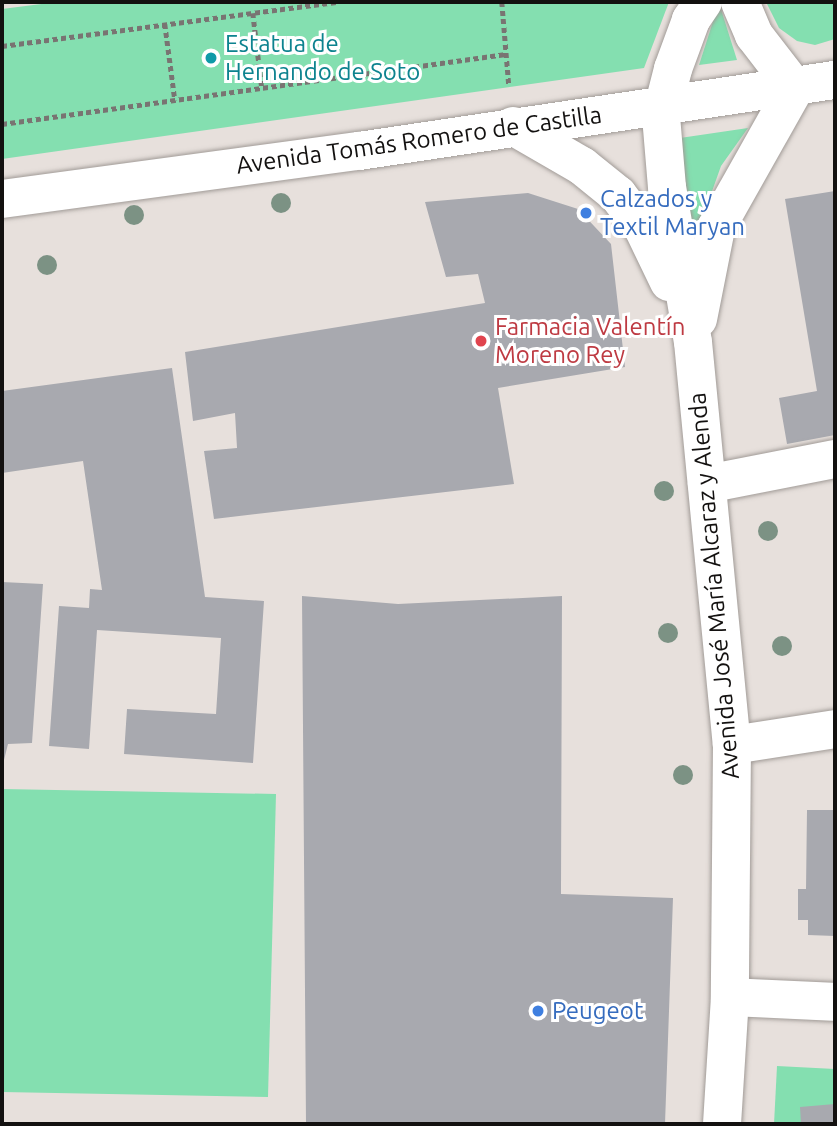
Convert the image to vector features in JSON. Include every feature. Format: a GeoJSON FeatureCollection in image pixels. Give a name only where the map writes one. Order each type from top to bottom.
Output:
{"type":"FeatureCollection","features":[{"type":"Feature","properties":{"kind":"street","name":"Avenida José María Alcaraz y Alenda"},"geometry":{"type":"LineString","coordinates":[[703,2],[691,20],[673,69],[661,116],[667,187],[693,342],[732,745],[730,997],[722,1124]]}},
{"type":"Feature","properties":{"kind":"street"},"geometry":{"type":"LineString","coordinates":[[740,2],[754,35],[795,88]]}},
{"type":"Feature","properties":{"kind":"street","name":"Avenida Tomás Romero de Castilla"},"geometry":{"type":"LineString","coordinates":[[2,199],[359,151],[835,80]]}},
{"type":"Feature","properties":{"kind":"street","name":"Avenida José María Alcaraz y Alenda"},"geometry":{"type":"LineString","coordinates":[[693,342],[716,228],[795,88]]}},
{"type":"Feature","properties":{"kind":"street","name":"Avenida José María Alcaraz y Alenda"},"geometry":{"type":"LineString","coordinates":[[513,126],[582,166],[618,195],[643,228],[662,264],[693,342]]}},
{"type":"Feature","properties":{"kind":"street"},"geometry":{"type":"LineString","coordinates":[[707,484],[835,459]]}},
{"type":"Feature","properties":{"kind":"street"},"geometry":{"type":"LineString","coordinates":[[732,745],[835,729]]}},
{"type":"Feature","properties":{"kind":"street"},"geometry":{"type":"LineString","coordinates":[[730,997],[835,1002]]}},
{"type":"Feature","properties":{"kind":"path"},"geometry":{"type":"LineString","coordinates":[[2,46],[336,2]]}},
{"type":"Feature","properties":{"kind":"path"},"geometry":{"type":"LineString","coordinates":[[502,2],[513,126]]}},
{"type":"Feature","properties":{"kind":"path"},"geometry":{"type":"LineString","coordinates":[[253,13],[262,88]]}},
{"type":"Feature","properties":{"kind":"path"},"geometry":{"type":"LineString","coordinates":[[165,24],[175,100]]}},
{"type":"Feature","properties":{"kind":"path"},"geometry":{"type":"LineString","coordinates":[[2,124],[506,54]]}},
{"type":"Feature","properties":{"kind":"green space"},"geometry":{"type":"Polygon","coordinates":[[[57,2],[669,2],[644,68],[2,159],[2,9],[57,2]]]}},
{"type":"Feature","properties":{"kind":"green space"},"geometry":{"type":"Polygon","coordinates":[[[766,2],[835,2],[835,39],[815,45],[797,41],[779,28],[766,2]]]}},
{"type":"Feature","properties":{"kind":"green space"},"geometry":{"type":"Polygon","coordinates":[[[720,6],[737,60],[699,65],[717,9],[720,6]]]}},
{"type":"Feature","properties":{"kind":"green space"},"geometry":{"type":"Polygon","coordinates":[[[748,128],[721,166],[693,245],[680,138],[748,128]]]}},
{"type":"Feature","properties":{"kind":"green space"},"geometry":{"type":"Polygon","coordinates":[[[2,789],[276,794],[268,1097],[2,1092],[2,789]]]}},
{"type":"Feature","properties":{"kind":"green space"},"geometry":{"type":"Polygon","coordinates":[[[777,1066],[835,1069],[835,1124],[774,1124],[777,1066]]]}},
{"type":"Feature","properties":{"kind":"building"},"geometry":{"type":"Polygon","coordinates":[[[835,191],[835,435],[787,444],[779,398],[817,391],[785,199],[835,191]]]}},
{"type":"Feature","properties":{"kind":"building"},"geometry":{"type":"Polygon","coordinates":[[[528,193],[578,209],[611,244],[625,367],[498,388],[514,484],[214,519],[204,451],[237,448],[235,413],[193,421],[185,352],[485,303],[478,274],[446,277],[425,202],[528,193]]]}},
{"type":"Feature","properties":{"kind":"building"},"geometry":{"type":"Polygon","coordinates":[[[172,368],[205,597],[264,601],[253,763],[124,754],[127,709],[216,714],[221,638],[97,630],[89,749],[49,746],[59,606],[89,608],[90,589],[102,590],[83,461],[2,473],[2,391],[172,368]]]}},
{"type":"Feature","properties":{"kind":"building"},"geometry":{"type":"Polygon","coordinates":[[[2,582],[43,584],[32,743],[8,744],[3,764],[2,582]]]}},
{"type":"Feature","properties":{"kind":"building"},"geometry":{"type":"Polygon","coordinates":[[[302,596],[398,604],[562,596],[561,894],[673,898],[665,1124],[306,1124],[302,596]]]}},
{"type":"Feature","properties":{"kind":"building"},"geometry":{"type":"Polygon","coordinates":[[[807,810],[835,810],[835,936],[808,935],[808,920],[798,920],[798,889],[806,889],[807,810]]]}},
{"type":"Feature","properties":{"kind":"building"},"geometry":{"type":"Polygon","coordinates":[[[835,1104],[835,1124],[801,1124],[800,1107],[835,1104]]]}},
{"type":"Feature","properties":{"kind":"place","name":"Estatua de Hernando de Soto"},"geometry":{"type":"Point","coordinates":[211,58]}},
{"type":"Feature","properties":{"kind":"place","name":"Calzados y Textil Maryan"},"geometry":{"type":"Point","coordinates":[586,213]}},
{"type":"Feature","properties":{"kind":"place","name":"Farmacia Valentín Moreno Rey"},"geometry":{"type":"Point","coordinates":[481,341]}},
{"type":"Feature","properties":{"kind":"place","name":"Peugeot"},"geometry":{"type":"Point","coordinates":[538,1011]}}]}
